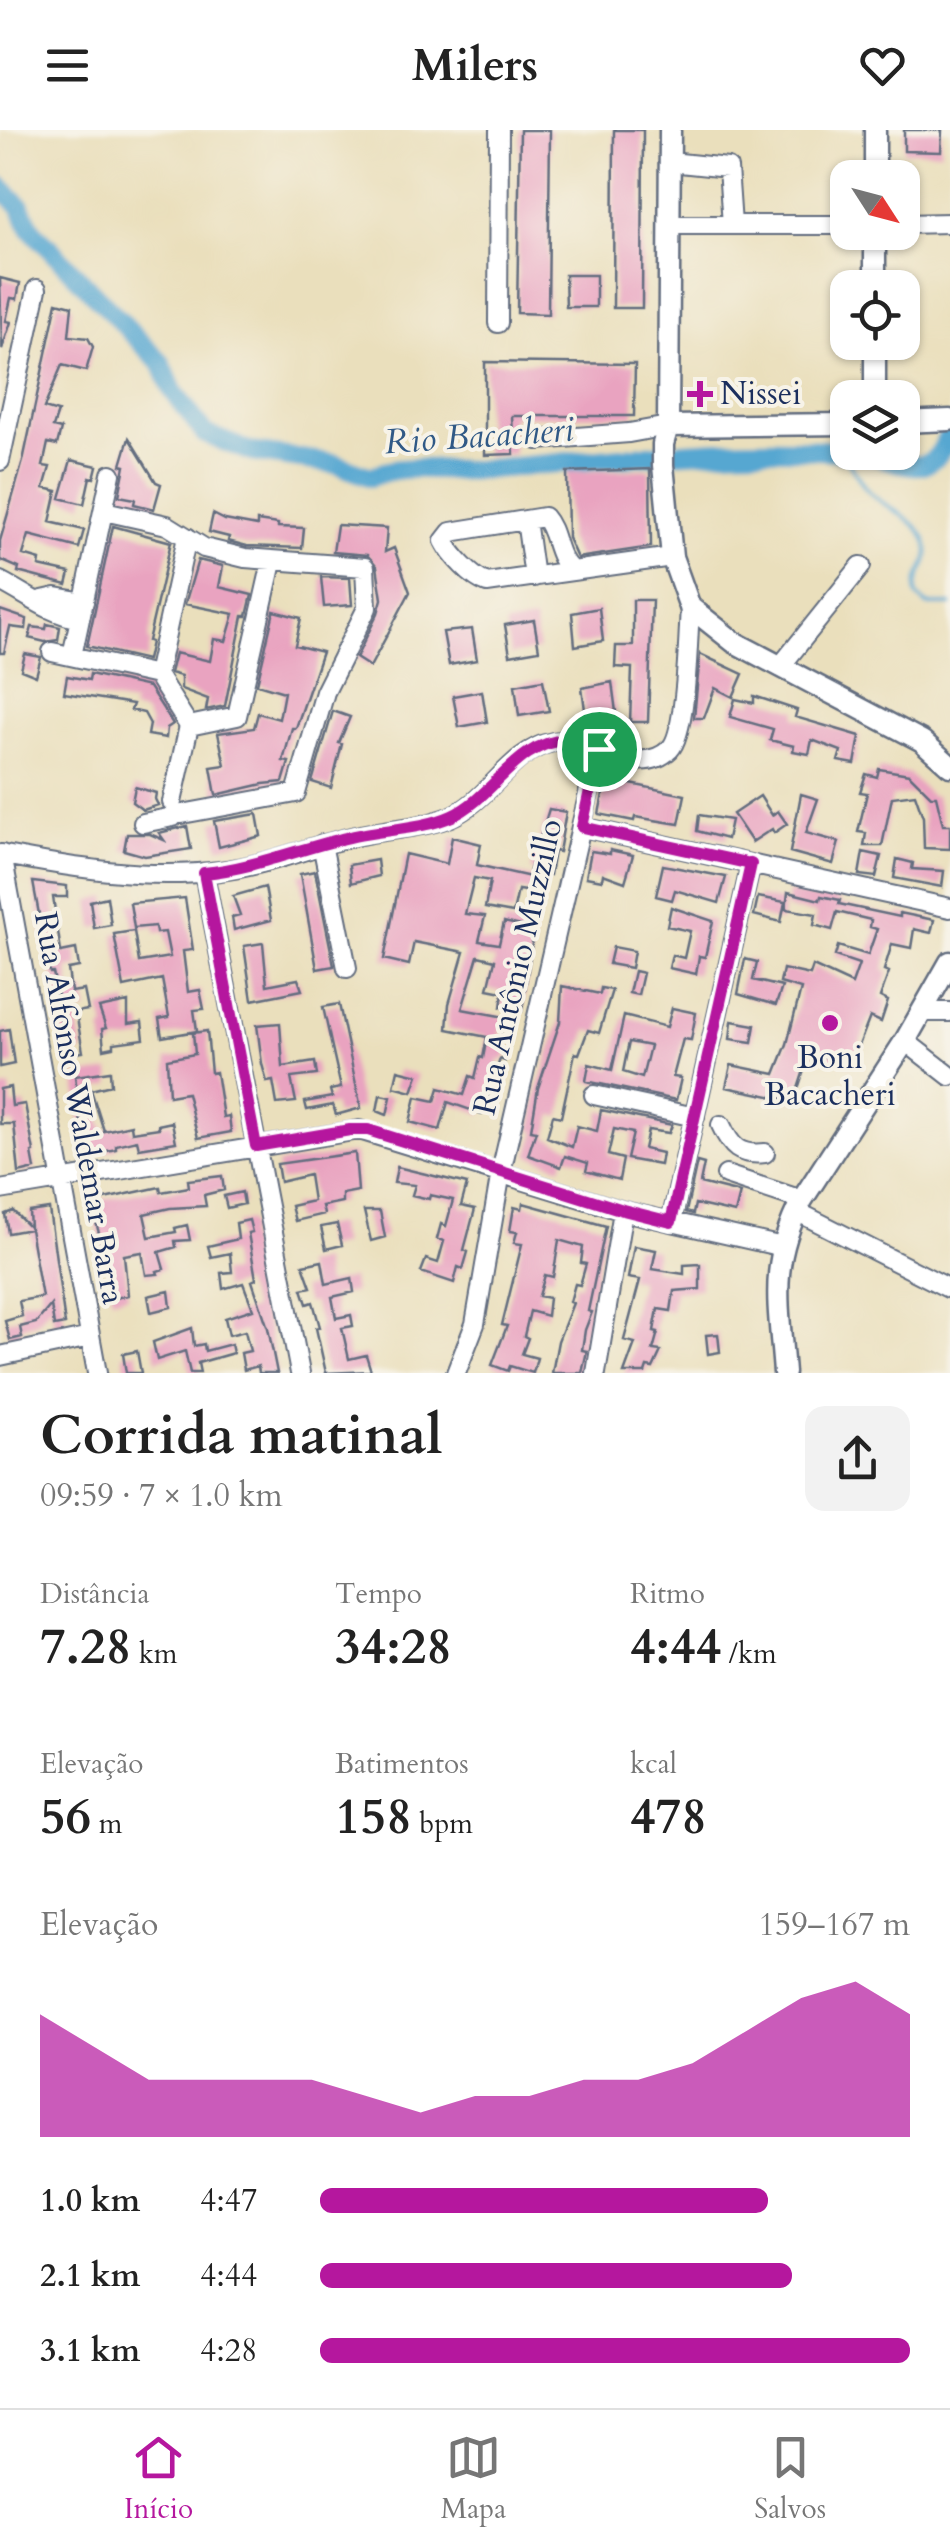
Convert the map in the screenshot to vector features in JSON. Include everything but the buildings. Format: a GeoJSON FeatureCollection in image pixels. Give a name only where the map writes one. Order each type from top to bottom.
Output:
{"type":"FeatureCollection","features":[{"type":"Feature","properties":{"kind":"main road"},"geometry":{"type":"LineString","coordinates":[[670,130],[669,512],[672,557],[690,607],[720,634],[922,742],[950,766]]}},
{"type":"Feature","properties":{"kind":"main road"},"geometry":{"type":"LineString","coordinates":[[875,160],[876,130]]}},
{"type":"Feature","properties":{"kind":"main road"},"geometry":{"type":"LineString","coordinates":[[920,421],[946,420]]}},
{"type":"Feature","properties":{"kind":"main road"},"geometry":{"type":"LineString","coordinates":[[669,449],[830,427]]}},
{"type":"Feature","properties":{"kind":"main road"},"geometry":{"type":"LineString","coordinates":[[784,1373],[776,1298],[782,1247],[800,1206],[923,1012],[950,962]]}},
{"type":"Feature","properties":{"kind":"street"},"geometry":{"type":"LineString","coordinates":[[498,322],[499,130]]}},
{"type":"Feature","properties":{"kind":"street"},"geometry":{"type":"LineString","coordinates":[[670,162],[728,168],[732,225]]}},
{"type":"Feature","properties":{"kind":"street"},"geometry":{"type":"LineString","coordinates":[[920,223],[950,222]]}},
{"type":"Feature","properties":{"kind":"street"},"geometry":{"type":"LineString","coordinates":[[670,225],[830,225]]}},
{"type":"Feature","properties":{"kind":"street"},"geometry":{"type":"LineString","coordinates":[[0,460],[37,289]]}},
{"type":"Feature","properties":{"kind":"street"},"geometry":{"type":"LineString","coordinates":[[536,440],[629,433],[669,449]]}},
{"type":"Feature","properties":{"kind":"street"},"geometry":{"type":"LineString","coordinates":[[72,656],[112,474]]}},
{"type":"Feature","properties":{"kind":"street"},"geometry":{"type":"LineString","coordinates":[[104,511],[167,524],[209,550],[272,562],[365,566],[367,608],[325,692],[296,793],[175,811],[143,823]]}},
{"type":"Feature","properties":{"kind":"street"},"geometry":{"type":"LineString","coordinates":[[572,571],[557,553],[546,518],[451,532],[444,541],[446,548],[482,583],[534,577],[672,557]]}},
{"type":"Feature","properties":{"kind":"street"},"geometry":{"type":"LineString","coordinates":[[526,520],[534,577]]}},
{"type":"Feature","properties":{"kind":"street"},"geometry":{"type":"LineString","coordinates":[[175,811],[189,726],[157,675],[188,537]]}},
{"type":"Feature","properties":{"kind":"street"},"geometry":{"type":"LineString","coordinates":[[189,726],[236,716],[272,562]]}},
{"type":"Feature","properties":{"kind":"street"},"geometry":{"type":"LineString","coordinates":[[780,667],[860,566]]}},
{"type":"Feature","properties":{"kind":"street"},"geometry":{"type":"LineString","coordinates":[[0,581],[38,600],[56,597],[82,611]]}},
{"type":"Feature","properties":{"kind":"street"},"geometry":{"type":"LineString","coordinates":[[1,854],[108,871],[204,873],[235,869],[322,844],[457,814],[528,752],[547,743],[576,742],[638,760],[658,756],[674,745],[681,721],[690,607]]}},
{"type":"Feature","properties":{"kind":"street"},"geometry":{"type":"LineString","coordinates":[[52,652],[157,675]]}},
{"type":"Feature","properties":{"kind":"street","name":"Rua Antônio Muzzillo"},"geometry":{"type":"LineString","coordinates":[[456,1373],[475,1324],[501,1172],[599,749]]}},
{"type":"Feature","properties":{"kind":"street"},"geometry":{"type":"LineString","coordinates":[[582,827],[950,908]]}},
{"type":"Feature","properties":{"kind":"street"},"geometry":{"type":"LineString","coordinates":[[322,844],[346,968]]}},
{"type":"Feature","properties":{"kind":"street","name":"Rua Alfonso Waldemar Barra"},"geometry":{"type":"LineString","coordinates":[[1,854],[97,1373]]}},
{"type":"Feature","properties":{"kind":"street"},"geometry":{"type":"LineString","coordinates":[[671,1222],[751,864]]}},
{"type":"Feature","properties":{"kind":"street"},"geometry":{"type":"LineString","coordinates":[[204,873],[300,1373]]}},
{"type":"Feature","properties":{"kind":"street"},"geometry":{"type":"LineString","coordinates":[[923,1012],[950,1012]]}},
{"type":"Feature","properties":{"kind":"street"},"geometry":{"type":"LineString","coordinates":[[905,1040],[950,1076]]}},
{"type":"Feature","properties":{"kind":"street"},"geometry":{"type":"LineString","coordinates":[[594,1095],[695,1117]]}},
{"type":"Feature","properties":{"kind":"street"},"geometry":{"type":"LineString","coordinates":[[722,1125],[731,1146],[742,1153],[765,1153]]}},
{"type":"Feature","properties":{"kind":"street"},"geometry":{"type":"LineString","coordinates":[[0,1190],[368,1130],[623,1210],[782,1247]]}},
{"type":"Feature","properties":{"kind":"street"},"geometry":{"type":"LineString","coordinates":[[726,1175],[800,1206],[950,1290]]}},
{"type":"Feature","properties":{"kind":"street"},"geometry":{"type":"LineString","coordinates":[[596,1373],[623,1210]]}},
{"type":"Feature","properties":{"kind":"street"},"geometry":{"type":"LineString","coordinates":[[0,1356],[90,1337]]}},
{"type":"Feature","properties":{"kind":"waterway","name":"Rio Bacacheri"},"geometry":{"type":"LineString","coordinates":[[0,186],[21,207],[31,229],[161,363],[173,391],[205,434],[251,452],[336,464],[371,477],[397,470],[464,471],[709,450],[830,451]]}},
{"type":"Feature","properties":{"kind":"waterway","name":"Rio Bacacheri"},"geometry":{"type":"LineString","coordinates":[[920,464],[934,459],[950,429]]}},
{"type":"Feature","properties":{"kind":"waterway"},"geometry":{"type":"LineString","coordinates":[[854,470],[874,497],[913,524],[926,541],[928,551],[917,596],[927,605],[950,605]]}},
{"type":"Feature","properties":{"kind":"place","name":"Nissei"},"geometry":{"type":"Point","coordinates":[700,394]}},
{"type":"Feature","properties":{"kind":"place","name":"Boni Bacacheri"},"geometry":{"type":"Point","coordinates":[830,1023]}},
{"type":"Feature","properties":{"kind":"route"},"geometry":{"type":"LineString","coordinates":[[566,740],[599,749],[582,827],[751,864],[671,1222],[368,1130],[256,1146],[204,873],[235,869],[358,835],[445,819],[467,806],[528,752],[547,743],[566,740]]}}]}
